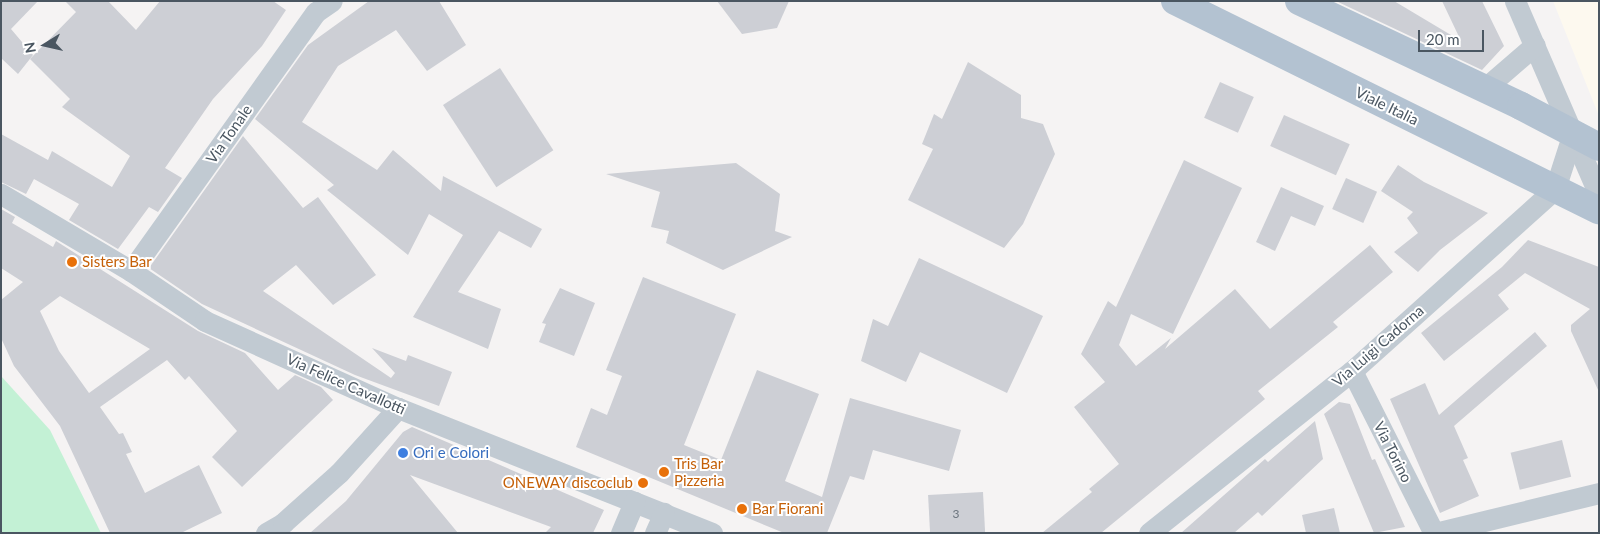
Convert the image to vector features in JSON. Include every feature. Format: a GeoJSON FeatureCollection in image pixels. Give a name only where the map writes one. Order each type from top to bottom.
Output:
{"type":"FeatureCollection","features":[{"type":"Feature","properties":{"kind":"main road","name":"Viale Italia"},"geometry":{"type":"LineString","coordinates":[[1175,1],[1599,211]]}},
{"type":"Feature","properties":{"kind":"main road"},"geometry":{"type":"LineString","coordinates":[[1299,1],[1484,89],[1599,147]]}},
{"type":"Feature","properties":{"kind":"street","name":"Via Tonale"},"geometry":{"type":"LineString","coordinates":[[131,271],[316,12],[332,1]]}},
{"type":"Feature","properties":{"kind":"street"},"geometry":{"type":"LineString","coordinates":[[1515,1],[1599,195]]}},
{"type":"Feature","properties":{"kind":"street"},"geometry":{"type":"LineString","coordinates":[[1484,89],[1535,45]]}},
{"type":"Feature","properties":{"kind":"street"},"geometry":{"type":"LineString","coordinates":[[1555,189],[1573,133]]}},
{"type":"Feature","properties":{"kind":"street","name":"Via Luigi Cadorna"},"geometry":{"type":"LineString","coordinates":[[1149,533],[1352,371],[1555,189]]}},
{"type":"Feature","properties":{"kind":"street","name":"Via Felice Cavallotti"},"geometry":{"type":"LineString","coordinates":[[1,194],[131,271],[205,321],[398,408],[712,533]]}},
{"type":"Feature","properties":{"kind":"street","name":"Via Torino"},"geometry":{"type":"LineString","coordinates":[[1352,371],[1435,533]]}},
{"type":"Feature","properties":{"kind":"street"},"geometry":{"type":"LineString","coordinates":[[266,533],[283,523],[339,473],[398,408]]}},
{"type":"Feature","properties":{"kind":"street"},"geometry":{"type":"LineString","coordinates":[[1435,533],[1599,493]]}},
{"type":"Feature","properties":{"kind":"street"},"geometry":{"type":"LineString","coordinates":[[621,533],[634,502]]}},
{"type":"Feature","properties":{"kind":"street"},"geometry":{"type":"LineString","coordinates":[[655,533],[664,513]]}},
{"type":"Feature","properties":{"kind":"shaded area"},"geometry":{"type":"Polygon","coordinates":[[[1553,1],[1599,1],[1599,116],[1553,1]]]}},
{"type":"Feature","properties":{"kind":"green space"},"geometry":{"type":"Polygon","coordinates":[[[1,376],[50,430],[101,533],[1,533],[1,376]]]}},
{"type":"Feature","properties":{"kind":"building"},"geometry":{"type":"Polygon","coordinates":[[[1,1],[38,1],[11,29],[33,55],[18,74],[1,58],[1,1]]]}},
{"type":"Feature","properties":{"kind":"building"},"geometry":{"type":"Polygon","coordinates":[[[65,1],[108,1],[136,30],[160,1],[273,1],[286,10],[262,46],[213,99],[165,168],[182,178],[158,212],[149,207],[118,249],[69,220],[79,204],[34,179],[26,194],[1,182],[1,134],[48,160],[52,151],[112,187],[130,156],[62,107],[70,99],[30,59],[76,12],[65,1]]]}},
{"type":"Feature","properties":{"kind":"building"},"geometry":{"type":"Polygon","coordinates":[[[369,1],[439,1],[466,45],[427,71],[396,30],[338,66],[302,122],[377,170],[393,150],[441,191],[443,176],[542,229],[531,248],[499,231],[458,292],[501,309],[488,349],[413,317],[463,235],[429,214],[408,255],[327,190],[334,185],[255,119],[308,45],[369,1]]]}},
{"type":"Feature","properties":{"kind":"building"},"geometry":{"type":"Polygon","coordinates":[[[717,1],[789,1],[777,28],[742,34],[717,1]]]}},
{"type":"Feature","properties":{"kind":"building"},"geometry":{"type":"Polygon","coordinates":[[[1336,1],[1394,1],[1461,41],[1442,1],[1482,1],[1504,46],[1482,70],[1336,1]]]}},
{"type":"Feature","properties":{"kind":"building"},"geometry":{"type":"Polygon","coordinates":[[[968,62],[1021,95],[1021,118],[1043,124],[1055,154],[1023,224],[1004,248],[908,200],[933,149],[922,144],[934,114],[942,119],[968,62]]]}},
{"type":"Feature","properties":{"kind":"building"},"geometry":{"type":"Polygon","coordinates":[[[500,68],[553,150],[496,187],[443,105],[500,68]]]}},
{"type":"Feature","properties":{"kind":"building"},"geometry":{"type":"Polygon","coordinates":[[[1220,82],[1254,97],[1238,133],[1204,118],[1220,82]]]}},
{"type":"Feature","properties":{"kind":"building"},"geometry":{"type":"Polygon","coordinates":[[[1284,115],[1350,144],[1336,175],[1270,146],[1284,115]]]}},
{"type":"Feature","properties":{"kind":"building"},"geometry":{"type":"Polygon","coordinates":[[[243,136],[303,208],[318,197],[376,275],[333,305],[296,265],[263,291],[391,378],[395,373],[372,348],[406,361],[408,355],[452,372],[439,406],[355,375],[202,304],[149,268],[243,136]]]}},
{"type":"Feature","properties":{"kind":"building"},"geometry":{"type":"Polygon","coordinates":[[[1184,160],[1242,188],[1173,334],[1131,314],[1119,345],[1136,366],[1171,338],[1165,349],[1235,289],[1270,329],[1370,245],[1393,272],[1333,322],[1338,327],[1258,391],[1265,399],[1101,533],[1042,533],[1092,492],[1089,489],[1119,464],[1074,407],[1105,382],[1081,354],[1108,301],[1116,307],[1184,160]]]}},
{"type":"Feature","properties":{"kind":"building"},"geometry":{"type":"Polygon","coordinates":[[[736,163],[780,194],[775,231],[792,237],[723,270],[666,243],[669,231],[651,227],[660,192],[606,174],[736,163]]]}},
{"type":"Feature","properties":{"kind":"building"},"geometry":{"type":"Polygon","coordinates":[[[1398,165],[1424,182],[1488,213],[1440,250],[1418,272],[1394,252],[1418,233],[1407,218],[1413,212],[1381,191],[1398,165]]]}},
{"type":"Feature","properties":{"kind":"building"},"geometry":{"type":"Polygon","coordinates":[[[1346,178],[1377,192],[1363,223],[1332,209],[1346,178]]]}},
{"type":"Feature","properties":{"kind":"building"},"geometry":{"type":"Polygon","coordinates":[[[1281,187],[1324,206],[1315,226],[1291,216],[1275,251],[1256,242],[1281,187]]]}},
{"type":"Feature","properties":{"kind":"building"},"geometry":{"type":"Polygon","coordinates":[[[1,209],[15,217],[12,223],[53,247],[56,241],[198,331],[245,353],[278,390],[295,375],[321,387],[333,400],[242,487],[212,457],[237,431],[189,376],[185,380],[167,360],[100,407],[119,434],[123,433],[132,452],[126,454],[145,493],[199,465],[222,513],[181,533],[110,533],[60,426],[14,366],[1,338],[1,300],[23,282],[1,268],[1,209]],[[60,296],[40,311],[59,351],[89,393],[150,349],[60,296]]]}},
{"type":"Feature","properties":{"kind":"building"},"geometry":{"type":"Polygon","coordinates":[[[1528,240],[1599,267],[1599,392],[1571,331],[1571,325],[1590,309],[1525,273],[1498,295],[1509,309],[1444,361],[1421,333],[1502,267],[1528,240]]]}},
{"type":"Feature","properties":{"kind":"building"},"geometry":{"type":"Polygon","coordinates":[[[919,258],[1043,316],[1007,393],[920,352],[906,382],[861,361],[873,319],[888,326],[919,258]]]}},
{"type":"Feature","properties":{"kind":"building"},"geometry":{"type":"Polygon","coordinates":[[[643,277],[736,314],[684,445],[721,460],[757,370],[819,394],[785,481],[822,497],[850,398],[961,430],[949,471],[873,450],[864,480],[850,476],[827,533],[784,533],[576,447],[591,408],[607,415],[622,376],[606,370],[643,277]]]}},
{"type":"Feature","properties":{"kind":"building"},"geometry":{"type":"Polygon","coordinates":[[[560,288],[595,303],[574,356],[539,342],[546,324],[542,323],[560,288]]]}},
{"type":"Feature","properties":{"kind":"building"},"geometry":{"type":"Polygon","coordinates":[[[1535,332],[1547,346],[1454,426],[1468,458],[1463,460],[1479,496],[1440,513],[1390,399],[1425,383],[1439,415],[1535,332]]]}},
{"type":"Feature","properties":{"kind":"building"},"geometry":{"type":"Polygon","coordinates":[[[1339,402],[1350,404],[1372,460],[1375,459],[1405,527],[1374,533],[1324,414],[1339,402]]]}},
{"type":"Feature","properties":{"kind":"building"},"geometry":{"type":"Polygon","coordinates":[[[1315,421],[1323,459],[1262,516],[1258,512],[1234,533],[1181,533],[1265,459],[1268,462],[1315,421]]]}},
{"type":"Feature","properties":{"kind":"building"},"geometry":{"type":"Polygon","coordinates":[[[412,427],[604,510],[593,533],[545,533],[551,527],[410,475],[458,533],[310,533],[346,501],[403,432],[412,427]]]}},
{"type":"Feature","properties":{"kind":"building"},"geometry":{"type":"Polygon","coordinates":[[[1562,440],[1571,477],[1520,490],[1511,453],[1562,440]]]}},
{"type":"Feature","properties":{"kind":"building"},"geometry":{"type":"Polygon","coordinates":[[[983,492],[985,533],[930,533],[928,495],[983,492]]]}},
{"type":"Feature","properties":{"kind":"building"},"geometry":{"type":"Polygon","coordinates":[[[1334,508],[1340,533],[1306,533],[1302,515],[1334,508]]]}},
{"type":"Feature","properties":{"kind":"place","name":"Sisters Bar"},"geometry":{"type":"Point","coordinates":[72,262]}},
{"type":"Feature","properties":{"kind":"place","name":"Ori e Colori"},"geometry":{"type":"Point","coordinates":[403,453]}},
{"type":"Feature","properties":{"kind":"place","name":"Tris Bar Pizzeria"},"geometry":{"type":"Point","coordinates":[664,472]}},
{"type":"Feature","properties":{"kind":"place","name":"ONEWAY discoclub"},"geometry":{"type":"Point","coordinates":[643,483]}},
{"type":"Feature","properties":{"kind":"place","name":"Bar Fiorani"},"geometry":{"type":"Point","coordinates":[742,509]}}]}
